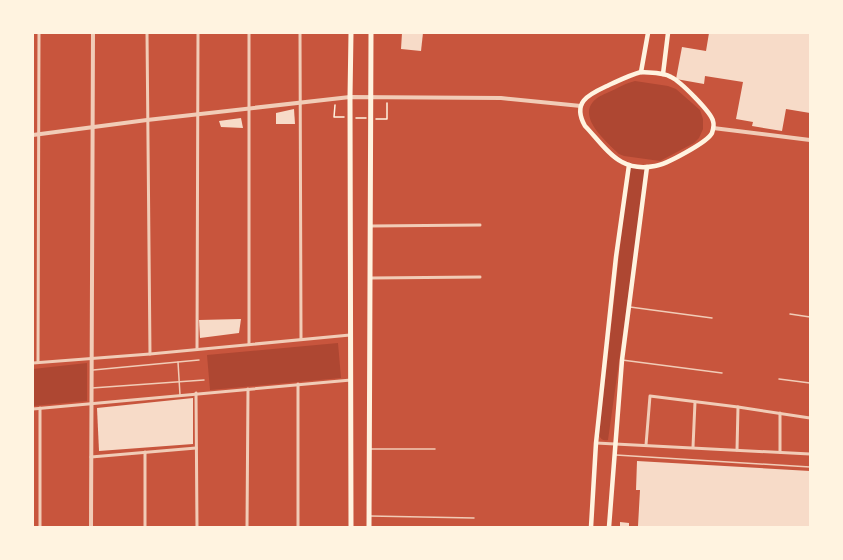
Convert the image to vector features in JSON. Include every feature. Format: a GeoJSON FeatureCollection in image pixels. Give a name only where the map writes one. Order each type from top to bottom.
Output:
{"type":"FeatureCollection","features":[{"type":"Feature","properties":{"kind":"main road"},"geometry":{"type":"LineString","coordinates":[[351,33],[351,527]]}},
{"type":"Feature","properties":{"kind":"main road"},"geometry":{"type":"LineString","coordinates":[[369,527],[372,96],[371,33]]}},
{"type":"Feature","properties":{"kind":"main road"},"geometry":{"type":"LineString","coordinates":[[641,72],[648,33]]}},
{"type":"Feature","properties":{"kind":"main road"},"geometry":{"type":"LineString","coordinates":[[663,74],[668,33]]}},
{"type":"Feature","properties":{"kind":"main road"},"geometry":{"type":"LineString","coordinates":[[641,72],[663,74],[671,76],[686,88],[710,115],[714,122],[712,133],[700,144],[663,164],[647,167],[629,165],[615,158],[585,126],[580,112],[581,106],[590,94],[631,74],[641,72]]}},
{"type":"Feature","properties":{"kind":"main road"},"geometry":{"type":"LineString","coordinates":[[591,527],[596,443],[616,258],[629,165]]}},
{"type":"Feature","properties":{"kind":"main road"},"geometry":{"type":"LineString","coordinates":[[609,527],[622,360],[647,167]]}},
{"type":"Feature","properties":{"kind":"street"},"geometry":{"type":"LineString","coordinates":[[38,362],[39,33]]}},
{"type":"Feature","properties":{"kind":"street"},"geometry":{"type":"LineString","coordinates":[[91,527],[93,33]]}},
{"type":"Feature","properties":{"kind":"street"},"geometry":{"type":"LineString","coordinates":[[147,33],[150,354]]}},
{"type":"Feature","properties":{"kind":"street"},"geometry":{"type":"LineString","coordinates":[[197,349],[198,33]]}},
{"type":"Feature","properties":{"kind":"street"},"geometry":{"type":"LineString","coordinates":[[249,33],[249,344]]}},
{"type":"Feature","properties":{"kind":"street"},"geometry":{"type":"LineString","coordinates":[[300,33],[301,339]]}},
{"type":"Feature","properties":{"kind":"street"},"geometry":{"type":"LineString","coordinates":[[33,135],[147,120],[350,97],[501,98],[581,106]]}},
{"type":"Feature","properties":{"kind":"street"},"geometry":{"type":"LineString","coordinates":[[713,128],[810,140]]}},
{"type":"Feature","properties":{"kind":"street"},"geometry":{"type":"LineString","coordinates":[[371,226],[480,225]]}},
{"type":"Feature","properties":{"kind":"street"},"geometry":{"type":"LineString","coordinates":[[371,278],[480,277]]}},
{"type":"Feature","properties":{"kind":"street"},"geometry":{"type":"LineString","coordinates":[[33,363],[150,354],[350,335]]}},
{"type":"Feature","properties":{"kind":"street"},"geometry":{"type":"LineString","coordinates":[[33,409],[248,388],[350,380]]}},
{"type":"Feature","properties":{"kind":"street"},"geometry":{"type":"LineString","coordinates":[[298,384],[298,527]]}},
{"type":"Feature","properties":{"kind":"street"},"geometry":{"type":"LineString","coordinates":[[247,527],[248,388]]}},
{"type":"Feature","properties":{"kind":"street"},"geometry":{"type":"LineString","coordinates":[[196,393],[197,527]]}},
{"type":"Feature","properties":{"kind":"street"},"geometry":{"type":"LineString","coordinates":[[646,445],[650,396],[810,418]]}},
{"type":"Feature","properties":{"kind":"street"},"geometry":{"type":"LineString","coordinates":[[692,447],[695,402]]}},
{"type":"Feature","properties":{"kind":"street"},"geometry":{"type":"LineString","coordinates":[[736,450],[738,407]]}},
{"type":"Feature","properties":{"kind":"street"},"geometry":{"type":"LineString","coordinates":[[40,408],[40,527]]}},
{"type":"Feature","properties":{"kind":"street"},"geometry":{"type":"LineString","coordinates":[[780,413],[780,452]]}},
{"type":"Feature","properties":{"kind":"street"},"geometry":{"type":"LineString","coordinates":[[596,443],[810,454]]}},
{"type":"Feature","properties":{"kind":"street"},"geometry":{"type":"LineString","coordinates":[[91,457],[196,448]]}},
{"type":"Feature","properties":{"kind":"street"},"geometry":{"type":"LineString","coordinates":[[145,452],[145,527]]}},
{"type":"Feature","properties":{"kind":"lane"},"geometry":{"type":"LineString","coordinates":[[628,307],[712,318]]}},
{"type":"Feature","properties":{"kind":"lane"},"geometry":{"type":"LineString","coordinates":[[790,314],[810,317]]}},
{"type":"Feature","properties":{"kind":"lane"},"geometry":{"type":"LineString","coordinates":[[92,370],[199,360]]}},
{"type":"Feature","properties":{"kind":"lane"},"geometry":{"type":"LineString","coordinates":[[622,360],[722,373]]}},
{"type":"Feature","properties":{"kind":"lane"},"geometry":{"type":"LineString","coordinates":[[178,362],[180,395]]}},
{"type":"Feature","properties":{"kind":"lane"},"geometry":{"type":"LineString","coordinates":[[779,379],[810,383]]}},
{"type":"Feature","properties":{"kind":"lane"},"geometry":{"type":"LineString","coordinates":[[92,388],[204,380]]}},
{"type":"Feature","properties":{"kind":"lane"},"geometry":{"type":"LineString","coordinates":[[370,448],[435,449]]}},
{"type":"Feature","properties":{"kind":"lane"},"geometry":{"type":"LineString","coordinates":[[614,454],[810,467]]}},
{"type":"Feature","properties":{"kind":"lane"},"geometry":{"type":"LineString","coordinates":[[369,516],[474,518]]}},
{"type":"Feature","properties":{"kind":"path"},"geometry":{"type":"LineString","coordinates":[[334,104],[334,117],[387,120],[387,101]]}},
{"type":"Feature","properties":{"kind":"shaded area"},"geometry":{"type":"Polygon","coordinates":[[[635,81],[668,86],[676,89],[700,110],[703,119],[703,129],[699,138],[694,143],[660,161],[619,154],[595,128],[589,113],[590,106],[600,96],[635,81]]]}},
{"type":"Feature","properties":{"kind":"shaded area"},"geometry":{"type":"Polygon","coordinates":[[[629,167],[646,169],[608,440],[605,440],[599,435],[629,167]]]}},
{"type":"Feature","properties":{"kind":"shaded area"},"geometry":{"type":"Polygon","coordinates":[[[338,343],[341,378],[210,390],[207,355],[338,343]]]}},
{"type":"Feature","properties":{"kind":"shaded area"},"geometry":{"type":"Polygon","coordinates":[[[87,363],[87,401],[33,406],[33,369],[87,363]]]}},
{"type":"Feature","properties":{"kind":"building"},"geometry":{"type":"Polygon","coordinates":[[[402,33],[423,33],[421,51],[401,49],[402,33]]]}},
{"type":"Feature","properties":{"kind":"building"},"geometry":{"type":"Polygon","coordinates":[[[709,33],[810,33],[810,113],[786,109],[782,131],[752,126],[753,122],[736,119],[743,82],[705,76],[704,84],[676,79],[682,47],[706,51],[709,33]]]}},
{"type":"Feature","properties":{"kind":"building"},"geometry":{"type":"Polygon","coordinates":[[[294,109],[295,124],[276,124],[276,113],[294,109]]]}},
{"type":"Feature","properties":{"kind":"building"},"geometry":{"type":"Polygon","coordinates":[[[241,118],[243,128],[221,127],[219,121],[241,118]]]}},
{"type":"Feature","properties":{"kind":"building"},"geometry":{"type":"Polygon","coordinates":[[[241,319],[239,333],[200,338],[199,320],[241,319]]]}},
{"type":"Feature","properties":{"kind":"building"},"geometry":{"type":"Polygon","coordinates":[[[193,398],[193,444],[99,451],[97,408],[193,398]]]}},
{"type":"Feature","properties":{"kind":"building"},"geometry":{"type":"Polygon","coordinates":[[[637,461],[810,471],[810,527],[638,526],[640,490],[636,490],[637,461]]]}},
{"type":"Feature","properties":{"kind":"building"},"geometry":{"type":"Polygon","coordinates":[[[620,522],[629,523],[629,527],[620,527],[620,522]]]}}]}
